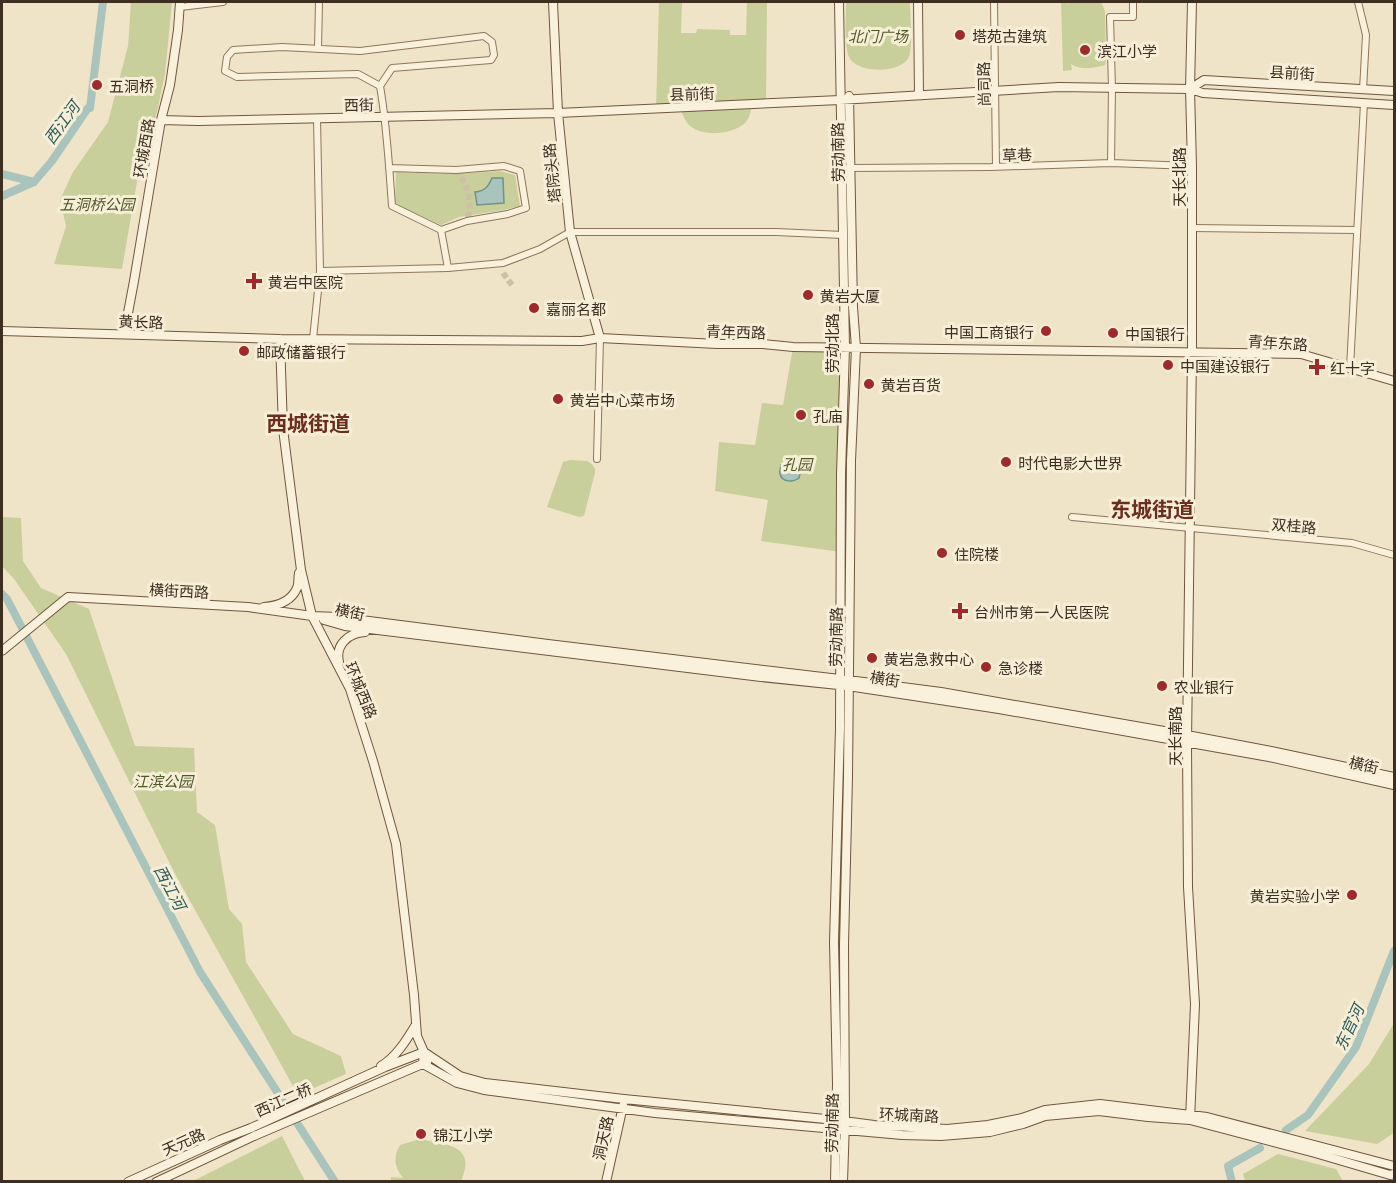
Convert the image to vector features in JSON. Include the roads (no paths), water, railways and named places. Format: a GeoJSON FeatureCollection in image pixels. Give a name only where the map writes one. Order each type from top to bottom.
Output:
{"type":"FeatureCollection","features":[{"type":"Feature","properties":{"kind":"street"},"geometry":{"type":"LineString","coordinates":[[180,4],[223,2]]}},
{"type":"Feature","properties":{"kind":"street"},"geometry":{"type":"LineString","coordinates":[[318,49],[319,2]]}},
{"type":"Feature","properties":{"kind":"street","name":"塔院头路"},"geometry":{"type":"LineString","coordinates":[[552,2],[558,113],[570,232],[600,338]]}},
{"type":"Feature","properties":{"kind":"street","name":"劳动北路"},"geometry":{"type":"LineString","coordinates":[[839,2],[846,168],[843,235],[845,348],[841,474],[844,683]]}},
{"type":"Feature","properties":{"kind":"street"},"geometry":{"type":"LineString","coordinates":[[918,2],[919,93]]}},
{"type":"Feature","properties":{"kind":"street","name":"尚司路"},"geometry":{"type":"LineString","coordinates":[[994,2],[996,167]]}},
{"type":"Feature","properties":{"kind":"street"},"geometry":{"type":"LineString","coordinates":[[1111,163],[1110,17],[1133,17],[1133,2]]}},
{"type":"Feature","properties":{"kind":"street","name":"天长北路"},"geometry":{"type":"LineString","coordinates":[[1192,2],[1190,89],[1192,352]]}},
{"type":"Feature","properties":{"kind":"street"},"geometry":{"type":"LineString","coordinates":[[1358,2],[1366,35],[1363,90]]}},
{"type":"Feature","properties":{"kind":"street","name":"环城西路"},"geometry":{"type":"LineString","coordinates":[[124,334],[161,120],[170,85],[180,4]]}},
{"type":"Feature","properties":{"kind":"street"},"geometry":{"type":"LineString","coordinates":[[380,86],[358,74],[237,77],[225,71],[227,57],[233,50],[282,47],[360,51],[484,36],[492,42],[494,55],[491,60],[392,68],[380,86],[386,117],[389,168],[392,206],[441,230],[467,221],[508,214],[526,207],[520,171],[504,166],[456,170],[389,168]]}},
{"type":"Feature","properties":{"kind":"street","name":"县前街"},"geometry":{"type":"LineString","coordinates":[[1190,89],[1204,80],[1395,91]]}},
{"type":"Feature","properties":{"kind":"street","name":"县前街"},"geometry":{"type":"LineString","coordinates":[[558,113],[827,101],[844,97],[1059,87],[1190,89],[1203,93],[1395,105]]}},
{"type":"Feature","properties":{"kind":"street"},"geometry":{"type":"LineString","coordinates":[[1350,369],[1364,103]]}},
{"type":"Feature","properties":{"kind":"street","name":"西街"},"geometry":{"type":"LineString","coordinates":[[161,120],[558,113]]}},
{"type":"Feature","properties":{"kind":"street"},"geometry":{"type":"LineString","coordinates":[[313,339],[320,271],[317,118]]}},
{"type":"Feature","properties":{"kind":"street","name":"草巷"},"geometry":{"type":"LineString","coordinates":[[846,168],[996,167],[1111,163],[1192,166]]}},
{"type":"Feature","properties":{"kind":"street","name":"劳动南路"},"geometry":{"type":"LineString","coordinates":[[835,1182],[840,1125],[844,945],[844,683],[856,348],[846,168]]}},
{"type":"Feature","properties":{"kind":"street"},"geometry":{"type":"LineString","coordinates":[[1192,228],[1357,230]]}},
{"type":"Feature","properties":{"kind":"street"},"geometry":{"type":"LineString","coordinates":[[441,230],[448,268]]}},
{"type":"Feature","properties":{"kind":"street"},"geometry":{"type":"LineString","coordinates":[[320,271],[448,268],[503,263],[540,249],[570,232],[776,232],[843,235]]}},
{"type":"Feature","properties":{"kind":"street"},"geometry":{"type":"LineString","coordinates":[[503,263],[503,273]]}},
{"type":"Feature","properties":{"kind":"street","name":"黄长路"},"geometry":{"type":"LineString","coordinates":[[2,331],[280,339]]}},
{"type":"Feature","properties":{"kind":"street"},"geometry":{"type":"LineString","coordinates":[[597,459],[600,338]]}},
{"type":"Feature","properties":{"kind":"street","name":"青年西路"},"geometry":{"type":"LineString","coordinates":[[280,339],[582,341],[600,338],[793,347],[963,351],[1192,352]]}},
{"type":"Feature","properties":{"kind":"street","name":"环城西路"},"geometry":{"type":"LineString","coordinates":[[280,339],[283,429],[299,561],[312,616],[350,689],[396,844],[417,1036],[424,1052]]}},
{"type":"Feature","properties":{"kind":"street","name":"青年东路"},"geometry":{"type":"LineString","coordinates":[[1192,352],[1301,354],[1395,381]]}},
{"type":"Feature","properties":{"kind":"street","name":"天长南路"},"geometry":{"type":"LineString","coordinates":[[1190,1117],[1195,1004],[1188,887],[1187,739],[1192,352]]}},
{"type":"Feature","properties":{"kind":"street","name":"双桂路"},"geometry":{"type":"LineString","coordinates":[[1072,517],[1352,543],[1395,555]]}},
{"type":"Feature","properties":{"kind":"street"},"geometry":{"type":"LineString","coordinates":[[255,608],[288,601],[298,588],[299,561]]}},
{"type":"Feature","properties":{"kind":"street","name":"横街西路"},"geometry":{"type":"LineString","coordinates":[[2,651],[68,597],[255,608],[312,616]]}},
{"type":"Feature","properties":{"kind":"street","name":"横街"},"geometry":{"type":"LineString","coordinates":[[312,616],[345,627],[589,653]]}},
{"type":"Feature","properties":{"kind":"street","name":"横街"},"geometry":{"type":"LineString","coordinates":[[312,616],[338,617],[750,676],[844,683],[1187,739],[1271,750],[1395,777]]}},
{"type":"Feature","properties":{"kind":"street"},"geometry":{"type":"LineString","coordinates":[[341,671],[337,654],[342,641],[357,632],[384,631]]}},
{"type":"Feature","properties":{"kind":"street","name":"横街"},"geometry":{"type":"LineString","coordinates":[[1187,739],[1395,785]]}},
{"type":"Feature","properties":{"kind":"street"},"geometry":{"type":"LineString","coordinates":[[361,1079],[386,1063],[405,1044],[416,1026]]}},
{"type":"Feature","properties":{"kind":"street"},"geometry":{"type":"LineString","coordinates":[[361,1079],[424,1052],[423,1064]]}},
{"type":"Feature","properties":{"kind":"street","name":"环城南路"},"geometry":{"type":"LineString","coordinates":[[424,1052],[460,1076],[485,1083],[840,1125],[947,1129],[988,1125],[1022,1118],[1045,1110],[1100,1104],[1190,1117],[1208,1117],[1267,1132],[1392,1171]]}},
{"type":"Feature","properties":{"kind":"street"},"geometry":{"type":"LineString","coordinates":[[423,1064],[435,1059]]}},
{"type":"Feature","properties":{"kind":"street"},"geometry":{"type":"LineString","coordinates":[[423,1064],[457,1083],[484,1090],[622,1109],[840,1125]]}},
{"type":"Feature","properties":{"kind":"street","name":"西江二桥"},"geometry":{"type":"LineString","coordinates":[[253,1132],[329,1104],[423,1064]]}},
{"type":"Feature","properties":{"kind":"street","name":"西江二桥"},"geometry":{"type":"LineString","coordinates":[[253,1132],[326,1094],[361,1079]]}},
{"type":"Feature","properties":{"kind":"street","name":"洞天路"},"geometry":{"type":"LineString","coordinates":[[606,1182],[624,1100]]}},
{"type":"Feature","properties":{"kind":"street","name":"劳动南路"},"geometry":{"type":"LineString","coordinates":[[840,1125],[843,1182]]}},
{"type":"Feature","properties":{"kind":"street","name":"天元路"},"geometry":{"type":"LineString","coordinates":[[128,1182],[220,1140],[253,1132]]}},
{"type":"Feature","properties":{"kind":"street","name":"天元路"},"geometry":{"type":"LineString","coordinates":[[156,1182],[253,1132]]}},
{"type":"Feature","properties":{"kind":"water"},"geometry":{"type":"Polygon","coordinates":[[[492,178],[503,178],[504,203],[477,205],[475,192],[486,188],[492,178]]]}},
{"type":"Feature","properties":{"kind":"water"},"geometry":{"type":"Polygon","coordinates":[[[781,465],[801,469],[799,478],[791,481],[783,479],[780,473],[781,465]]]}},
{"type":"Feature","properties":{"kind":"waterway","name":"西江河"},"geometry":{"type":"LineString","coordinates":[[2,196],[34,182],[90,108],[103,2]]}},
{"type":"Feature","properties":{"kind":"waterway"},"geometry":{"type":"LineString","coordinates":[[2,174],[34,182]]}},
{"type":"Feature","properties":{"kind":"waterway","name":"西江河"},"geometry":{"type":"LineString","coordinates":[[2,594],[7,599],[200,972],[335,1182]]}},
{"type":"Feature","properties":{"kind":"waterway","name":"东官河"},"geometry":{"type":"LineString","coordinates":[[1286,1130],[1308,1115],[1356,1047],[1394,951]]}},
{"type":"Feature","properties":{"kind":"waterway","name":"东官河"},"geometry":{"type":"LineString","coordinates":[[1232,1182],[1228,1166],[1260,1148]]}},
{"type":"Feature","properties":{"kind":"tunnel"},"geometry":{"type":"LineString","coordinates":[[456,170],[469,194],[470,207],[467,221]]}},
{"type":"Feature","properties":{"kind":"tunnel"},"geometry":{"type":"LineString","coordinates":[[503,273],[512,285]]}},
{"type":"Feature","properties":{"kind":"place","name":"塔苑古建筑"},"geometry":{"type":"Point","coordinates":[960,35]}},
{"type":"Feature","properties":{"kind":"place","name":"滨江小学"},"geometry":{"type":"Point","coordinates":[1085,50]}},
{"type":"Feature","properties":{"kind":"place","name":"五洞桥"},"geometry":{"type":"Point","coordinates":[97,85]}},
{"type":"Feature","properties":{"kind":"place","name":"黄岩中医院"},"geometry":{"type":"Point","coordinates":[254,281]}},
{"type":"Feature","properties":{"kind":"place","name":"黄岩大厦"},"geometry":{"type":"Point","coordinates":[808,295]}},
{"type":"Feature","properties":{"kind":"place","name":"嘉丽名都"},"geometry":{"type":"Point","coordinates":[534,308]}},
{"type":"Feature","properties":{"kind":"place","name":"中国工商银行"},"geometry":{"type":"Point","coordinates":[1046,331]}},
{"type":"Feature","properties":{"kind":"place","name":"中国银行"},"geometry":{"type":"Point","coordinates":[1113,333]}},
{"type":"Feature","properties":{"kind":"place","name":"邮政储蓄银行"},"geometry":{"type":"Point","coordinates":[244,351]}},
{"type":"Feature","properties":{"kind":"place","name":"中国建设银行"},"geometry":{"type":"Point","coordinates":[1168,365]}},
{"type":"Feature","properties":{"kind":"place","name":"红十字"},"geometry":{"type":"Point","coordinates":[1317,367]}},
{"type":"Feature","properties":{"kind":"place","name":"黄岩百货"},"geometry":{"type":"Point","coordinates":[869,384]}},
{"type":"Feature","properties":{"kind":"place","name":"黄岩中心菜市场"},"geometry":{"type":"Point","coordinates":[558,399]}},
{"type":"Feature","properties":{"kind":"place","name":"孔庙"},"geometry":{"type":"Point","coordinates":[801,415]}},
{"type":"Feature","properties":{"kind":"place","name":"时代电影大世界"},"geometry":{"type":"Point","coordinates":[1006,462]}},
{"type":"Feature","properties":{"kind":"place","name":"住院楼"},"geometry":{"type":"Point","coordinates":[942,553]}},
{"type":"Feature","properties":{"kind":"place","name":"台州市第一人民医院"},"geometry":{"type":"Point","coordinates":[960,611]}},
{"type":"Feature","properties":{"kind":"place","name":"黄岩急救中心"},"geometry":{"type":"Point","coordinates":[872,658]}},
{"type":"Feature","properties":{"kind":"place","name":"急诊楼"},"geometry":{"type":"Point","coordinates":[986,667]}},
{"type":"Feature","properties":{"kind":"place","name":"农业银行"},"geometry":{"type":"Point","coordinates":[1162,686]}},
{"type":"Feature","properties":{"kind":"place","name":"黄岩实验小学"},"geometry":{"type":"Point","coordinates":[1352,895]}},
{"type":"Feature","properties":{"kind":"place","name":"锦江小学"},"geometry":{"type":"Point","coordinates":[421,1134]}},
{"type":"Feature","properties":{"kind":"district","name":"西城街道"},"geometry":{"type":"Point","coordinates":[308,421]}},
{"type":"Feature","properties":{"kind":"district","name":"东城街道"},"geometry":{"type":"Point","coordinates":[1152,507]}},
{"type":"Feature","properties":{"kind":"park label","name":"北门广场"},"geometry":{"type":"Point","coordinates":[878,35]}},
{"type":"Feature","properties":{"kind":"park label","name":"五洞桥公园"},"geometry":{"type":"Point","coordinates":[97,203]}},
{"type":"Feature","properties":{"kind":"park label","name":"孔园"},"geometry":{"type":"Point","coordinates":[797,463]}},
{"type":"Feature","properties":{"kind":"park label","name":"江滨公园"},"geometry":{"type":"Point","coordinates":[163,780]}}]}
